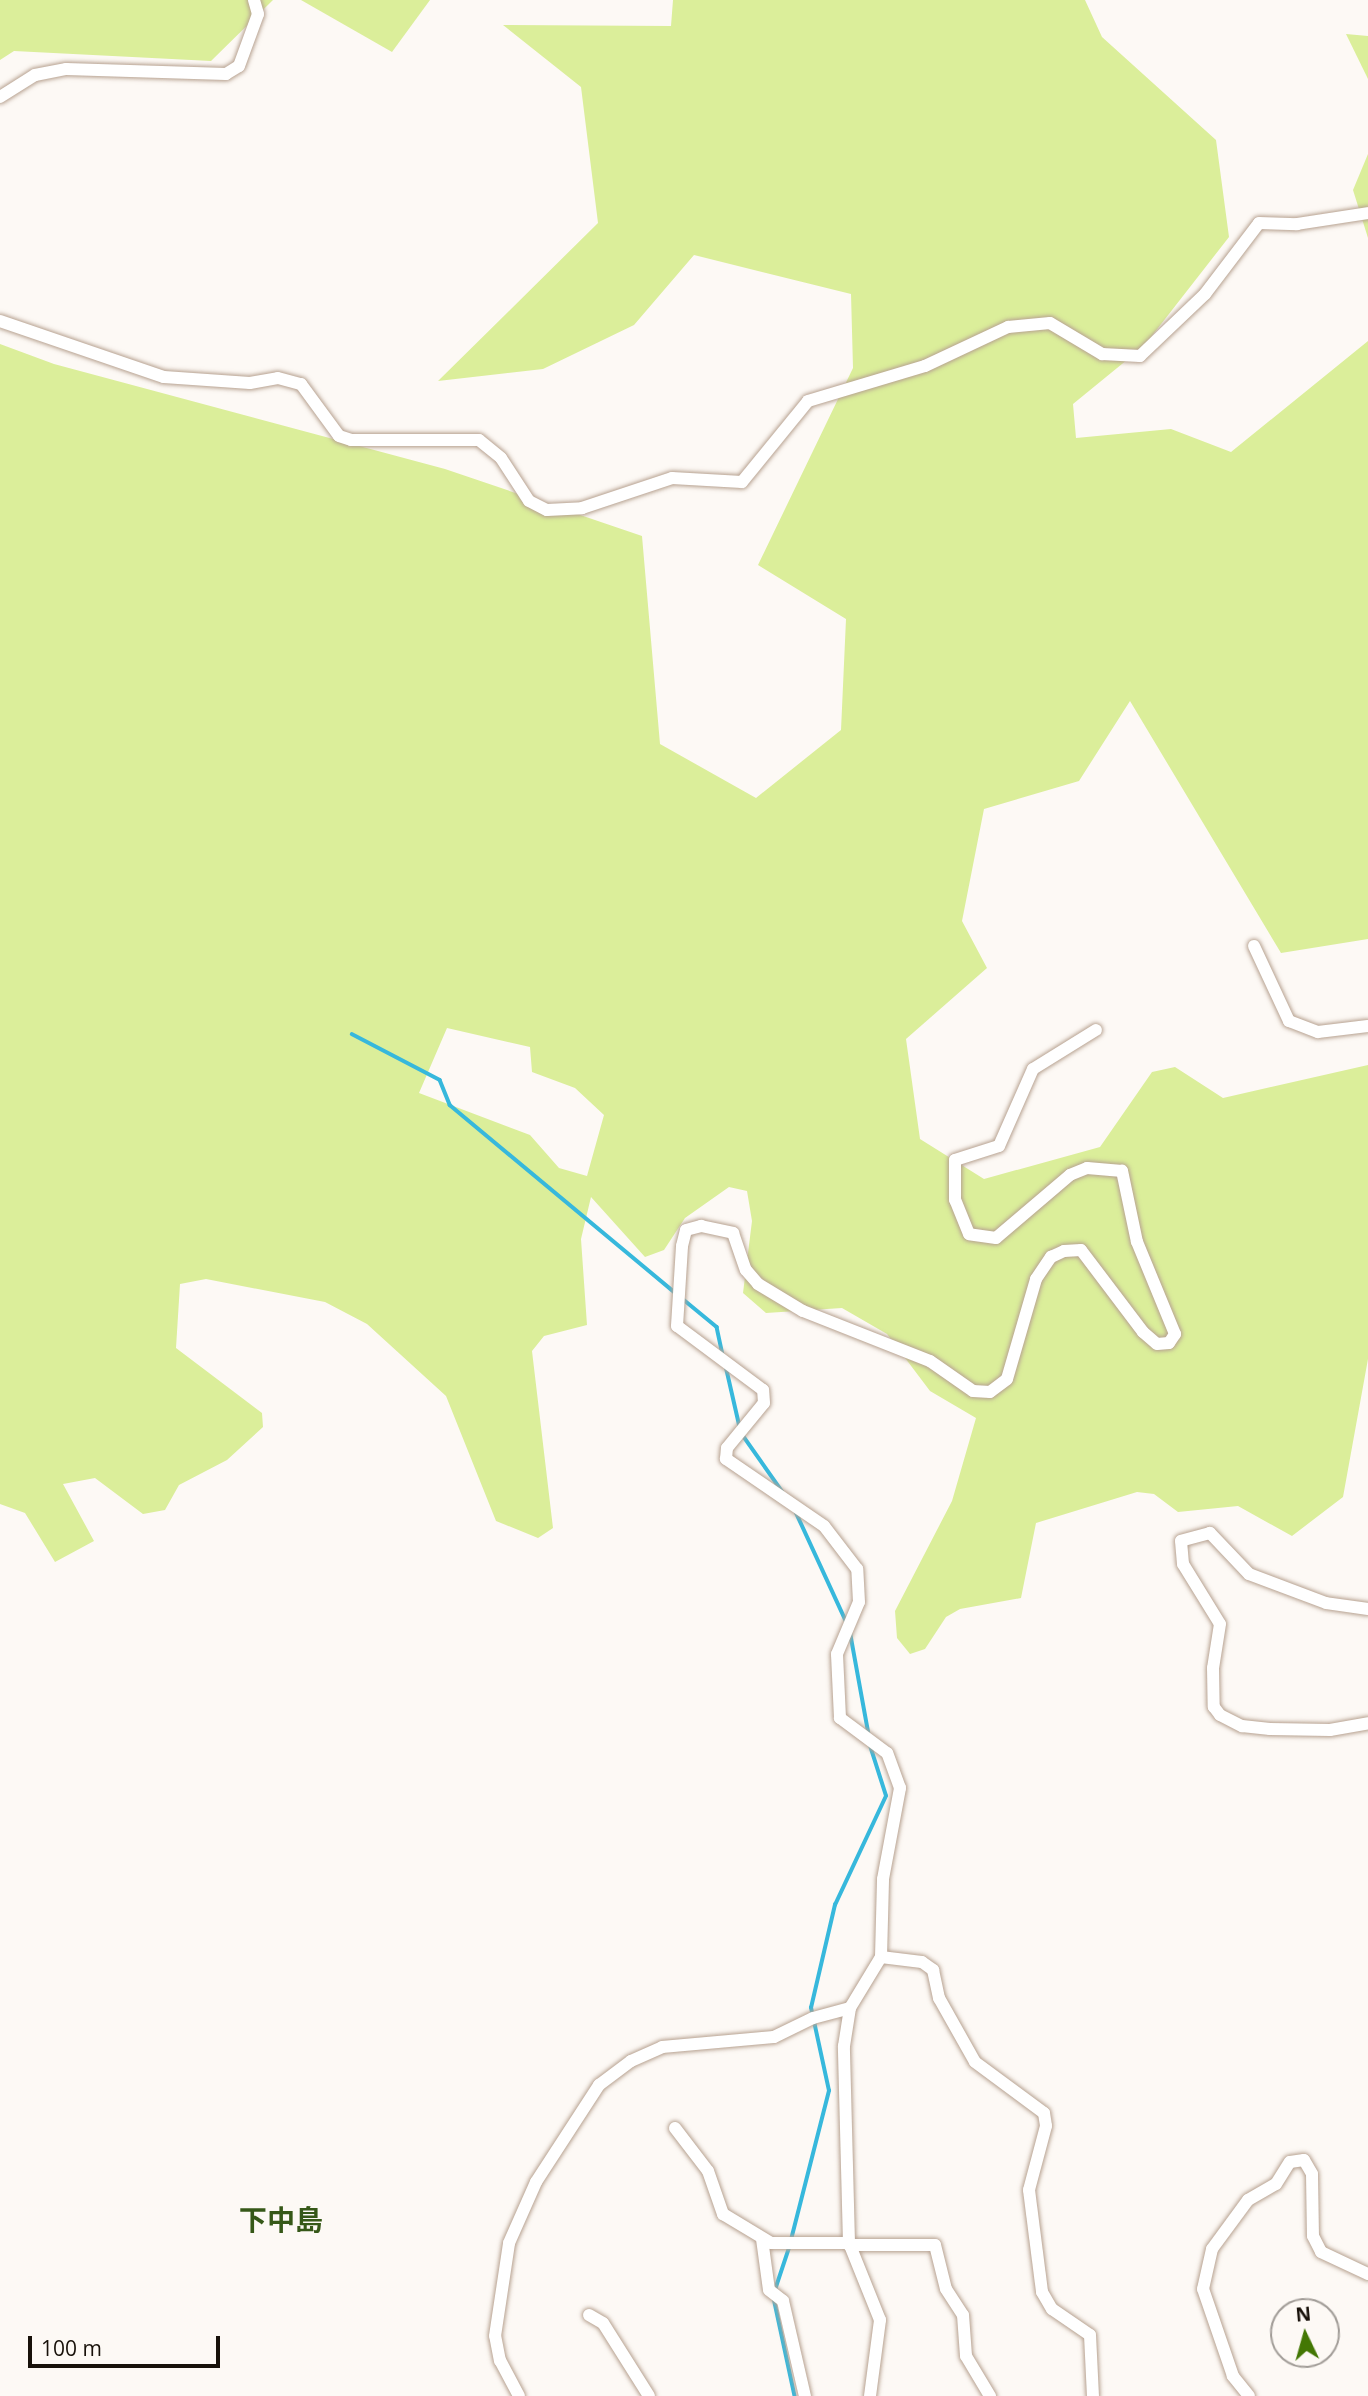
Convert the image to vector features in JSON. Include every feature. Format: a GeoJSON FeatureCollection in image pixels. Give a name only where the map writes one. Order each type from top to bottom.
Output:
{"type":"FeatureCollection","features":[{"type":"Feature","properties":{"kind":"street"},"geometry":{"type":"LineString","coordinates":[[0,97],[35,75],[66,69],[226,74],[240,66],[258,14],[254,0]]}},
{"type":"Feature","properties":{"kind":"street"},"geometry":{"type":"LineString","coordinates":[[0,321],[163,377],[250,383],[278,378],[301,384],[339,436],[351,440],[479,440],[501,458],[529,501],[547,510],[582,508],[672,478],[742,482],[808,401],[925,366],[1008,327],[1050,323],[1102,354],[1140,356],[1205,295],[1259,223],[1297,224],[1368,213]]}},
{"type":"Feature","properties":{"kind":"street"},"geometry":{"type":"LineString","coordinates":[[1254,946],[1289,1021],[1318,1032],[1368,1026]]}},
{"type":"Feature","properties":{"kind":"street"},"geometry":{"type":"LineString","coordinates":[[870,2396],[880,2320],[849,2244],[844,2046],[850,2008],[881,1957],[884,1878],[900,1788],[887,1753],[840,1718],[837,1654],[859,1602],[857,1569],[824,1526],[726,1459],[727,1448],[764,1403],[763,1390],[677,1326],[686,1230],[701,1226],[733,1233],[746,1270],[758,1284],[803,1311],[930,1361],[973,1391],[990,1392],[1007,1379],[1036,1279],[1051,1257],[1064,1251],[1081,1250],[1143,1332],[1157,1344],[1169,1343],[1175,1334],[1137,1242],[1122,1171],[1087,1168],[1070,1175],[996,1238],[969,1234],[955,1200],[956,1160],[999,1146],[1033,1069],[1097,1030]]}},
{"type":"Feature","properties":{"kind":"street"},"geometry":{"type":"LineString","coordinates":[[1368,1609],[1326,1603],[1249,1574],[1210,1533],[1181,1541],[1183,1564],[1220,1624],[1213,1668],[1214,1707],[1220,1715],[1242,1726],[1270,1729],[1330,1730],[1368,1723]]}},
{"type":"Feature","properties":{"kind":"street"},"geometry":{"type":"LineString","coordinates":[[881,1957],[922,1962],[933,1970],[939,1998],[975,2062],[1044,2113],[1046,2126],[1029,2190],[1042,2292],[1052,2309],[1090,2335],[1093,2396]]}},
{"type":"Feature","properties":{"kind":"street"},"geometry":{"type":"LineString","coordinates":[[519,2396],[500,2361],[495,2336],[509,2243],[536,2182],[594,2091],[622,2066],[662,2047],[774,2037],[813,2018],[850,2008]]}},
{"type":"Feature","properties":{"kind":"street"},"geometry":{"type":"LineString","coordinates":[[675,2128],[708,2171],[720,2211],[762,2239],[802,2247],[849,2244],[935,2245],[945,2286],[963,2315],[967,2358],[990,2396]]}},
{"type":"Feature","properties":{"kind":"street"},"geometry":{"type":"LineString","coordinates":[[1250,2396],[1233,2376],[1203,2289],[1212,2249],[1248,2200],[1276,2184],[1290,2162],[1304,2160],[1312,2174],[1313,2236],[1321,2252],[1368,2274]]}},
{"type":"Feature","properties":{"kind":"street"},"geometry":{"type":"LineString","coordinates":[[762,2239],[769,2290],[783,2301],[805,2396]]}},
{"type":"Feature","properties":{"kind":"street"},"geometry":{"type":"LineString","coordinates":[[589,2315],[603,2323],[649,2396]]}},
{"type":"Feature","properties":{"kind":"green space"},"geometry":{"type":"Polygon","coordinates":[[[0,0],[273,0],[211,61],[14,51],[0,60],[0,0]]]}},
{"type":"Feature","properties":{"kind":"green space"},"geometry":{"type":"Polygon","coordinates":[[[301,0],[430,0],[392,52],[301,0]]]}},
{"type":"Feature","properties":{"kind":"green space"},"geometry":{"type":"Polygon","coordinates":[[[673,0],[1085,0],[1102,37],[1216,140],[1229,237],[1144,346],[1073,404],[1076,438],[1171,429],[1231,452],[1368,341],[1368,939],[1281,953],[1130,701],[1079,781],[984,809],[962,921],[987,968],[906,1039],[920,1139],[984,1179],[1100,1147],[1152,1072],[1175,1067],[1223,1098],[1368,1065],[1368,1359],[1343,1497],[1292,1536],[1238,1506],[1178,1512],[1154,1494],[1137,1492],[1036,1523],[1021,1598],[960,1609],[946,1617],[925,1649],[910,1654],[897,1638],[895,1611],[952,1501],[976,1418],[930,1391],[887,1334],[842,1308],[766,1313],[743,1293],[752,1221],[747,1191],[729,1187],[685,1218],[664,1250],[645,1257],[591,1197],[581,1239],[587,1325],[544,1336],[532,1351],[553,1528],[538,1538],[496,1521],[446,1396],[367,1324],[325,1302],[206,1279],[180,1284],[176,1348],[262,1413],[263,1427],[227,1460],[179,1485],[165,1510],[143,1514],[95,1478],[63,1484],[94,1541],[55,1562],[25,1513],[0,1504],[0,344],[54,364],[445,469],[642,536],[660,744],[756,798],[841,730],[846,619],[758,565],[853,368],[851,294],[694,255],[634,325],[543,369],[438,381],[598,223],[581,87],[503,25],[671,26],[673,0]],[[447,1028],[419,1093],[530,1135],[559,1168],[587,1176],[604,1115],[575,1088],[532,1072],[530,1047],[447,1028]]]}},
{"type":"Feature","properties":{"kind":"green space"},"geometry":{"type":"Polygon","coordinates":[[[1346,34],[1368,36],[1368,79],[1346,34]]]}},
{"type":"Feature","properties":{"kind":"green space"},"geometry":{"type":"Polygon","coordinates":[[[1368,154],[1368,238],[1353,190],[1368,154]]]}},
{"type":"Feature","properties":{"kind":"waterway"},"geometry":{"type":"LineString","coordinates":[[352,1034],[440,1080],[450,1105],[677,1294]]}},
{"type":"Feature","properties":{"kind":"waterway"},"geometry":{"type":"LineString","coordinates":[[683,1299],[717,1327],[723,1355]]}},
{"type":"Feature","properties":{"kind":"waterway"},"geometry":{"type":"LineString","coordinates":[[726,1366],[740,1427]]}},
{"type":"Feature","properties":{"kind":"waterway"},"geometry":{"type":"LineString","coordinates":[[742,1434],[782,1491]]}},
{"type":"Feature","properties":{"kind":"waterway"},"geometry":{"type":"LineString","coordinates":[[796,1512],[847,1623]]}},
{"type":"Feature","properties":{"kind":"waterway"},"geometry":{"type":"LineString","coordinates":[[850,1630],[869,1735]]}},
{"type":"Feature","properties":{"kind":"waterway"},"geometry":{"type":"LineString","coordinates":[[791,2240],[829,2091],[811,2008],[835,1905],[886,1796],[870,1746]]}},
{"type":"Feature","properties":{"kind":"waterway"},"geometry":{"type":"LineString","coordinates":[[775,2290],[789,2248]]}},
{"type":"Feature","properties":{"kind":"waterway"},"geometry":{"type":"LineString","coordinates":[[774,2298],[795,2396]]}},
{"type":"Feature","properties":{"kind":"district","name":"下中島"},"geometry":{"type":"Point","coordinates":[281,2219]}}]}
